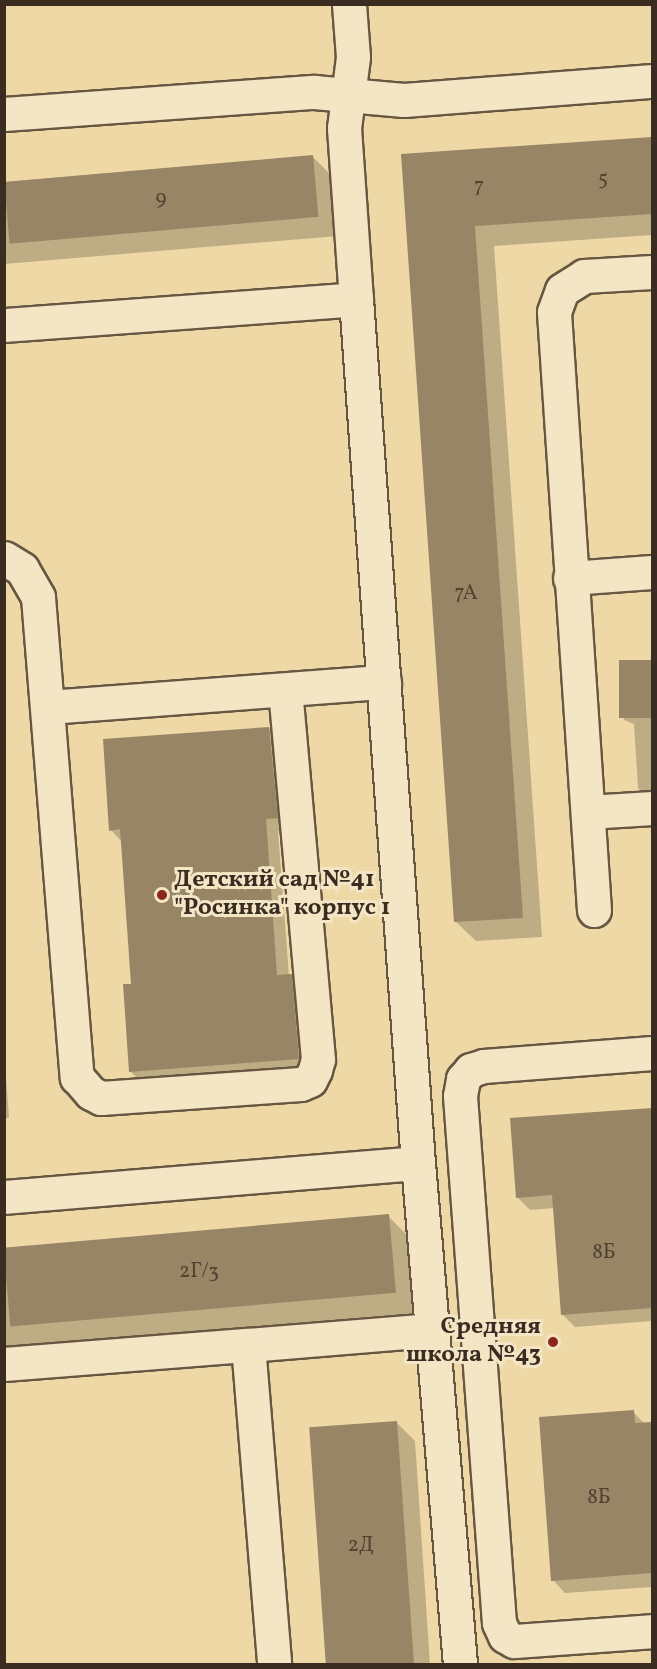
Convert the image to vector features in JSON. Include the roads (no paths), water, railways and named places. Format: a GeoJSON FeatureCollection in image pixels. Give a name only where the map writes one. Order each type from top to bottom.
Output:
{"type":"FeatureCollection","features":[{"type":"Feature","properties":{"kind":"lane"},"geometry":{"type":"LineString","coordinates":[[349,4],[353,57],[344,128],[418,1163],[460,1665]]}},
{"type":"Feature","properties":{"kind":"lane"},"geometry":{"type":"LineString","coordinates":[[4,114],[314,92],[404,100],[652,81]]}},
{"type":"Feature","properties":{"kind":"lane"},"geometry":{"type":"LineString","coordinates":[[594,910],[554,312],[562,290],[584,276],[652,272]]}},
{"type":"Feature","properties":{"kind":"lane"},"geometry":{"type":"LineString","coordinates":[[4,325],[356,299]]}},
{"type":"Feature","properties":{"kind":"lane"},"geometry":{"type":"LineString","coordinates":[[4,558],[22,569],[38,597],[77,1077],[82,1087],[101,1098],[301,1084],[310,1080],[318,1059],[285,690]]}},
{"type":"Feature","properties":{"kind":"lane"},"geometry":{"type":"LineString","coordinates":[[570,578],[652,572]]}},
{"type":"Feature","properties":{"kind":"lane"},"geometry":{"type":"LineString","coordinates":[[48,707],[384,682]]}},
{"type":"Feature","properties":{"kind":"lane"},"geometry":{"type":"LineString","coordinates":[[588,812],[652,808]]}},
{"type":"Feature","properties":{"kind":"lane"},"geometry":{"type":"LineString","coordinates":[[652,1053],[484,1066],[471,1070],[463,1079],[460,1096],[499,1623],[505,1636],[514,1641],[652,1631]]}},
{"type":"Feature","properties":{"kind":"lane"},"geometry":{"type":"LineString","coordinates":[[4,1197],[418,1163]]}},
{"type":"Feature","properties":{"kind":"lane"},"geometry":{"type":"LineString","coordinates":[[4,1365],[432,1330]]}},
{"type":"Feature","properties":{"kind":"lane"},"geometry":{"type":"LineString","coordinates":[[248,1345],[274,1665]]}},
{"type":"Feature","properties":{"kind":"place","name":"Детский сад №41 \"Росинка\" корпус 1"},"geometry":{"type":"Point","coordinates":[162,895]}},
{"type":"Feature","properties":{"kind":"place","name":"Средняя школа №43"},"geometry":{"type":"Point","coordinates":[553,1342]}}]}
